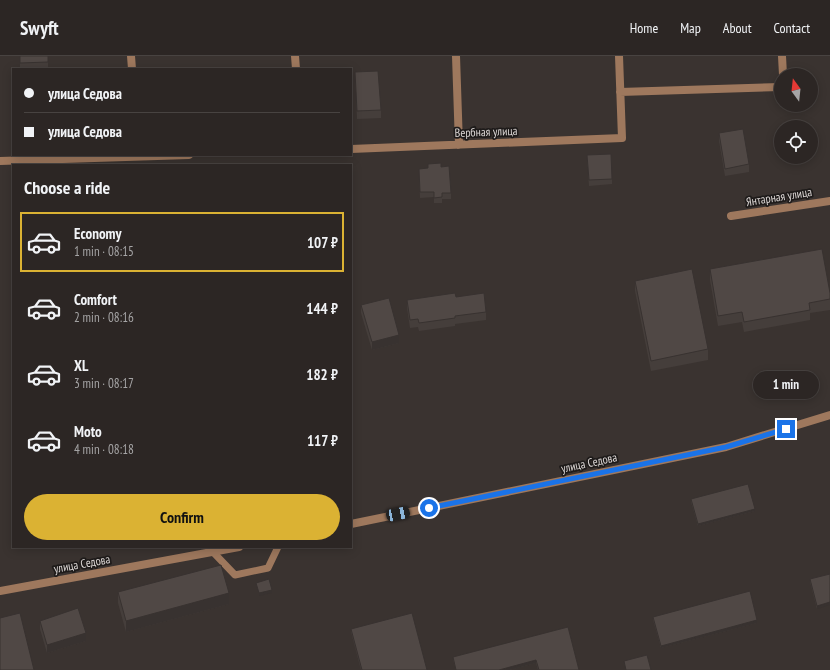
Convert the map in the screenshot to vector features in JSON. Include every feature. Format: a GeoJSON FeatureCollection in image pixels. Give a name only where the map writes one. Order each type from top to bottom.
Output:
{"type":"FeatureCollection","features":[{"type":"Feature","properties":{"kind":"street"},"geometry":{"type":"LineString","coordinates":[[131,56],[132,68]]}},
{"type":"Feature","properties":{"kind":"street"},"geometry":{"type":"LineString","coordinates":[[295,56],[296,68]]}},
{"type":"Feature","properties":{"kind":"street"},"geometry":{"type":"LineString","coordinates":[[456,56],[459,145]]}},
{"type":"Feature","properties":{"kind":"street"},"geometry":{"type":"LineString","coordinates":[[619,56],[620,92],[774,87]]}},
{"type":"Feature","properties":{"kind":"street"},"geometry":{"type":"LineString","coordinates":[[782,56],[783,68]]}},
{"type":"Feature","properties":{"kind":"street","name":"Вербная улица"},"geometry":{"type":"LineString","coordinates":[[352,149],[622,138],[620,92]]}},
{"type":"Feature","properties":{"kind":"street"},"geometry":{"type":"LineString","coordinates":[[0,161],[135,156]]}},
{"type":"Feature","properties":{"kind":"street","name":"Янтарная улица"},"geometry":{"type":"LineString","coordinates":[[731,216],[830,201]]}},
{"type":"Feature","properties":{"kind":"street","name":"улица Седова"},"geometry":{"type":"LineString","coordinates":[[352,524],[726,447],[830,415]]}},
{"type":"Feature","properties":{"kind":"street","name":"улица Седова"},"geometry":{"type":"LineString","coordinates":[[0,591],[234,548]]}},
{"type":"Feature","properties":{"kind":"lane"},"geometry":{"type":"LineString","coordinates":[[213,552],[236,575],[268,568],[278,548]]}},
{"type":"Feature","properties":{"kind":"building"},"geometry":{"type":"Polygon","coordinates":[[[20,56],[48,56],[48,62],[20,63],[20,56]]]}},
{"type":"Feature","properties":{"kind":"building"},"geometry":{"type":"Polygon","coordinates":[[[378,71],[381,110],[357,111],[355,72],[378,71]]]}},
{"type":"Feature","properties":{"kind":"building"},"geometry":{"type":"Polygon","coordinates":[[[743,129],[749,164],[725,169],[719,133],[743,129]]]}},
{"type":"Feature","properties":{"kind":"building"},"geometry":{"type":"Polygon","coordinates":[[[611,154],[612,179],[589,180],[587,155],[611,154]]]}},
{"type":"Feature","properties":{"kind":"building"},"geometry":{"type":"Polygon","coordinates":[[[441,163],[441,167],[449,166],[451,193],[442,193],[442,197],[434,198],[434,192],[420,192],[419,169],[428,168],[428,164],[441,163]]]}},
{"type":"Feature","properties":{"kind":"building"},"geometry":{"type":"Polygon","coordinates":[[[822,249],[830,299],[809,303],[810,310],[744,322],[742,312],[718,316],[710,269],[822,249]]]}},
{"type":"Feature","properties":{"kind":"building"},"geometry":{"type":"Polygon","coordinates":[[[692,269],[708,349],[651,361],[635,281],[692,269]]]}},
{"type":"Feature","properties":{"kind":"building"},"geometry":{"type":"Polygon","coordinates":[[[455,293],[456,297],[484,293],[486,312],[419,323],[418,319],[410,320],[407,300],[455,293]]]}},
{"type":"Feature","properties":{"kind":"building"},"geometry":{"type":"Polygon","coordinates":[[[389,298],[399,335],[372,342],[361,305],[389,298]]]}},
{"type":"Feature","properties":{"kind":"building"},"geometry":{"type":"Polygon","coordinates":[[[748,484],[755,509],[698,524],[691,499],[748,484]]]}},
{"type":"Feature","properties":{"kind":"building"},"geometry":{"type":"Polygon","coordinates":[[[221,565],[229,593],[126,621],[118,592],[221,565]]]}},
{"type":"Feature","properties":{"kind":"building"},"geometry":{"type":"Polygon","coordinates":[[[830,574],[830,602],[817,606],[810,579],[830,574]]]}},
{"type":"Feature","properties":{"kind":"building"},"geometry":{"type":"Polygon","coordinates":[[[269,579],[272,590],[259,593],[256,583],[269,579]]]}},
{"type":"Feature","properties":{"kind":"building"},"geometry":{"type":"Polygon","coordinates":[[[750,591],[757,620],[661,646],[653,617],[750,591]]]}},
{"type":"Feature","properties":{"kind":"building"},"geometry":{"type":"Polygon","coordinates":[[[78,608],[86,633],[47,645],[40,621],[78,608]]]}},
{"type":"Feature","properties":{"kind":"building"},"geometry":{"type":"Polygon","coordinates":[[[20,613],[34,670],[0,670],[0,618],[20,613]]]}},
{"type":"Feature","properties":{"kind":"building"},"geometry":{"type":"Polygon","coordinates":[[[412,613],[427,670],[362,670],[351,629],[412,613]]]}},
{"type":"Feature","properties":{"kind":"building"},"geometry":{"type":"Polygon","coordinates":[[[568,627],[579,670],[539,670],[536,660],[499,670],[456,670],[453,657],[568,627]]]}},
{"type":"Feature","properties":{"kind":"building"},"geometry":{"type":"Polygon","coordinates":[[[647,655],[651,670],[626,670],[624,661],[647,655]]]}},
{"type":"Feature","properties":{"kind":"route"},"geometry":{"type":"LineString","coordinates":[[429,508],[726,447],[786,429]]}}]}
